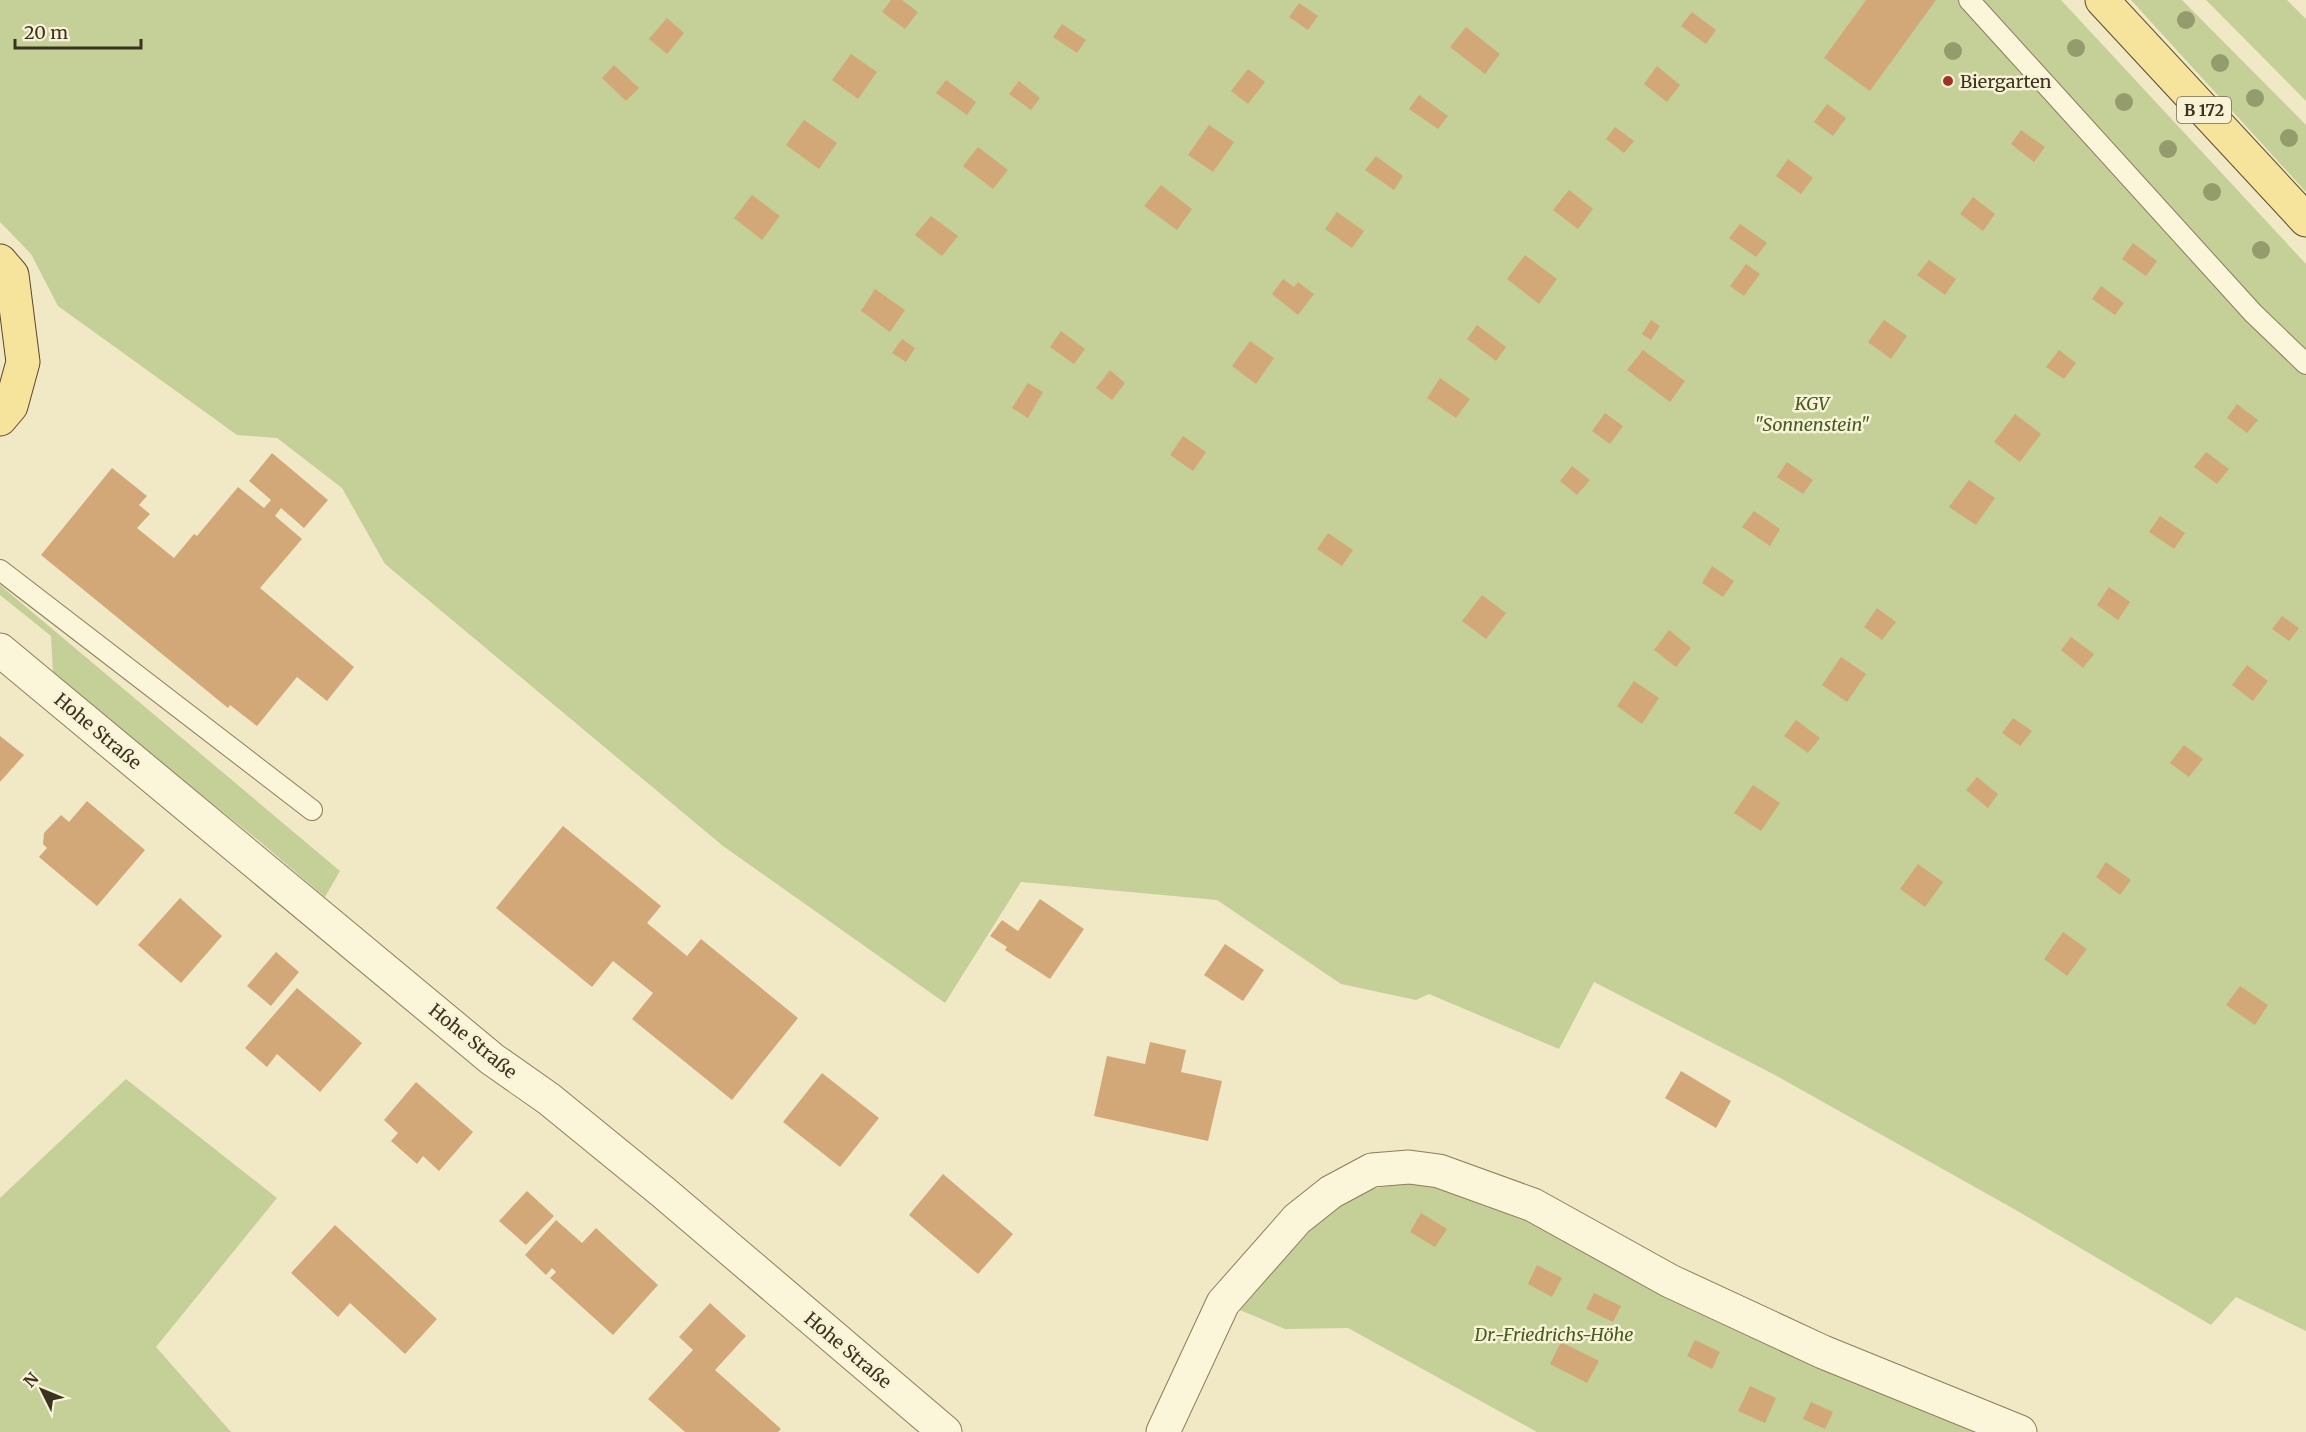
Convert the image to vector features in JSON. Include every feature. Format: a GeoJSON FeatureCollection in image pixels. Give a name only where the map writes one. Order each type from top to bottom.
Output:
{"type":"FeatureCollection","features":[{"type":"Feature","properties":{"kind":"main road","name":"B 172"},"geometry":{"type":"LineString","coordinates":[[2102,0],[2306,220]]}},
{"type":"Feature","properties":{"kind":"main road"},"geometry":{"type":"LineString","coordinates":[[0,261],[12,275],[23,362],[11,406],[0,419]]}},
{"type":"Feature","properties":{"kind":"street","name":"Hohe Straße"},"geometry":{"type":"LineString","coordinates":[[0,650],[492,1059],[549,1100],[663,1192],[945,1432]]}},
{"type":"Feature","properties":{"kind":"street"},"geometry":{"type":"LineString","coordinates":[[1163,1432],[1223,1303],[1297,1219],[1331,1192],[1372,1170],[1409,1167],[1439,1171],[1533,1205],[1680,1286],[1823,1352],[2020,1432]]}},
{"type":"Feature","properties":{"kind":"lane"},"geometry":{"type":"LineString","coordinates":[[1969,0],[2245,305],[2306,364]]}},
{"type":"Feature","properties":{"kind":"lane"},"geometry":{"type":"LineString","coordinates":[[0,570],[312,810]]}},
{"type":"Feature","properties":{"kind":"green space","name":"KGV \"Sonnenstein\""},"geometry":{"type":"Polygon","coordinates":[[[0,0],[2061,0],[2306,264],[2306,1331],[2236,1297],[2211,1325],[2014,1209],[1775,1075],[1594,982],[1559,1049],[1429,994],[1416,1000],[1341,984],[1217,900],[1021,882],[945,1003],[723,846],[385,564],[342,488],[277,438],[237,435],[58,306],[31,254],[0,222],[0,0]]]}},
{"type":"Feature","properties":{"kind":"green space"},"geometry":{"type":"Polygon","coordinates":[[[2131,0],[2182,0],[2306,125],[2306,192],[2131,0]]]}},
{"type":"Feature","properties":{"kind":"green space"},"geometry":{"type":"Polygon","coordinates":[[[2206,0],[2287,0],[2306,19],[2306,101],[2206,0]]]}},
{"type":"Feature","properties":{"kind":"green space"},"geometry":{"type":"Polygon","coordinates":[[[0,585],[340,871],[325,897],[259,841],[65,686],[53,673],[51,636],[0,595],[0,585]]]}},
{"type":"Feature","properties":{"kind":"green space"},"geometry":{"type":"Polygon","coordinates":[[[126,1079],[277,1198],[156,1347],[231,1432],[0,1432],[0,1198],[126,1079]]]}},
{"type":"Feature","properties":{"kind":"green space","name":"Dr.-Friedrichs-Höhe"},"geometry":{"type":"Polygon","coordinates":[[[1437,1182],[1533,1216],[1990,1432],[1537,1432],[1348,1328],[1285,1329],[1235,1308],[1297,1238],[1333,1207],[1353,1196],[1373,1189],[1437,1182]]]}},
{"type":"Feature","properties":{"kind":"building"},"geometry":{"type":"Polygon","coordinates":[[[891,0],[902,0],[918,12],[905,29],[882,12],[891,0]]]}},
{"type":"Feature","properties":{"kind":"building"},"geometry":{"type":"Polygon","coordinates":[[[1866,0],[1936,0],[1870,91],[1824,58],[1866,0]]]}},
{"type":"Feature","properties":{"kind":"building"},"geometry":{"type":"Polygon","coordinates":[[[1299,3],[1318,16],[1308,30],[1289,17],[1299,3]]]}},
{"type":"Feature","properties":{"kind":"building"},"geometry":{"type":"Polygon","coordinates":[[[1692,12],[1716,30],[1706,44],[1681,26],[1692,12]]]}},
{"type":"Feature","properties":{"kind":"building"},"geometry":{"type":"Polygon","coordinates":[[[667,18],[684,33],[667,54],[649,39],[667,18]]]}},
{"type":"Feature","properties":{"kind":"building"},"geometry":{"type":"Polygon","coordinates":[[[1062,24],[1086,40],[1077,53],[1053,37],[1062,24]]]}},
{"type":"Feature","properties":{"kind":"building"},"geometry":{"type":"Polygon","coordinates":[[[1466,27],[1500,54],[1485,74],[1450,47],[1466,27]]]}},
{"type":"Feature","properties":{"kind":"building"},"geometry":{"type":"Polygon","coordinates":[[[851,54],[877,72],[858,99],[832,80],[851,54]]]}},
{"type":"Feature","properties":{"kind":"building"},"geometry":{"type":"Polygon","coordinates":[[[614,65],[639,88],[626,101],[602,78],[614,65]]]}},
{"type":"Feature","properties":{"kind":"building"},"geometry":{"type":"Polygon","coordinates":[[[1657,66],[1680,85],[1667,102],[1644,84],[1657,66]]]}},
{"type":"Feature","properties":{"kind":"building"},"geometry":{"type":"Polygon","coordinates":[[[1248,69],[1265,82],[1248,104],[1231,91],[1248,69]]]}},
{"type":"Feature","properties":{"kind":"building"},"geometry":{"type":"Polygon","coordinates":[[[946,80],[976,102],[967,115],[936,93],[946,80]]]}},
{"type":"Feature","properties":{"kind":"building"},"geometry":{"type":"Polygon","coordinates":[[[1019,81],[1040,98],[1031,110],[1009,94],[1019,81]]]}},
{"type":"Feature","properties":{"kind":"building"},"geometry":{"type":"Polygon","coordinates":[[[1419,95],[1448,116],[1438,129],[1409,109],[1419,95]]]}},
{"type":"Feature","properties":{"kind":"building"},"geometry":{"type":"Polygon","coordinates":[[[1827,104],[1846,118],[1833,136],[1814,122],[1827,104]]]}},
{"type":"Feature","properties":{"kind":"building"},"geometry":{"type":"Polygon","coordinates":[[[804,120],[837,143],[819,169],[786,145],[804,120]]]}},
{"type":"Feature","properties":{"kind":"building"},"geometry":{"type":"Polygon","coordinates":[[[1209,125],[1234,142],[1213,172],[1188,155],[1209,125]]]}},
{"type":"Feature","properties":{"kind":"building"},"geometry":{"type":"Polygon","coordinates":[[[1615,127],[1634,141],[1624,153],[1606,139],[1615,127]]]}},
{"type":"Feature","properties":{"kind":"building"},"geometry":{"type":"Polygon","coordinates":[[[2021,130],[2045,147],[2034,162],[2011,144],[2021,130]]]}},
{"type":"Feature","properties":{"kind":"building"},"geometry":{"type":"Polygon","coordinates":[[[978,147],[1008,170],[993,189],[963,166],[978,147]]]}},
{"type":"Feature","properties":{"kind":"building"},"geometry":{"type":"Polygon","coordinates":[[[1376,156],[1403,176],[1394,190],[1365,170],[1376,156]]]}},
{"type":"Feature","properties":{"kind":"building"},"geometry":{"type":"Polygon","coordinates":[[[1788,159],[1813,178],[1801,194],[1776,176],[1788,159]]]}},
{"type":"Feature","properties":{"kind":"building"},"geometry":{"type":"Polygon","coordinates":[[[1161,185],[1192,209],[1177,230],[1144,206],[1161,185]]]}},
{"type":"Feature","properties":{"kind":"building"},"geometry":{"type":"Polygon","coordinates":[[[1569,190],[1593,209],[1578,229],[1553,210],[1569,190]]]}},
{"type":"Feature","properties":{"kind":"building"},"geometry":{"type":"Polygon","coordinates":[[[752,195],[780,216],[762,240],[734,218],[752,195]]]}},
{"type":"Feature","properties":{"kind":"building"},"geometry":{"type":"Polygon","coordinates":[[[1973,197],[1995,214],[1983,231],[1960,214],[1973,197]]]}},
{"type":"Feature","properties":{"kind":"building"},"geometry":{"type":"Polygon","coordinates":[[[1337,212],[1364,231],[1352,248],[1325,229],[1337,212]]]}},
{"type":"Feature","properties":{"kind":"building"},"geometry":{"type":"Polygon","coordinates":[[[931,216],[958,236],[942,256],[915,235],[931,216]]]}},
{"type":"Feature","properties":{"kind":"building"},"geometry":{"type":"Polygon","coordinates":[[[1740,224],[1767,243],[1756,257],[1729,238],[1740,224]]]}},
{"type":"Feature","properties":{"kind":"building"},"geometry":{"type":"Polygon","coordinates":[[[2133,243],[2157,261],[2146,276],[2122,259],[2133,243]]]}},
{"type":"Feature","properties":{"kind":"building"},"geometry":{"type":"Polygon","coordinates":[[[1525,255],[1557,279],[1539,304],[1507,279],[1525,255]]]}},
{"type":"Feature","properties":{"kind":"building"},"geometry":{"type":"Polygon","coordinates":[[[1929,260],[1956,279],[1945,295],[1917,275],[1929,260]]]}},
{"type":"Feature","properties":{"kind":"building"},"geometry":{"type":"Polygon","coordinates":[[[1746,264],[1760,274],[1744,296],[1730,286],[1746,264]]]}},
{"type":"Feature","properties":{"kind":"building"},"geometry":{"type":"Polygon","coordinates":[[[1283,279],[1294,287],[1298,282],[1314,294],[1298,315],[1272,294],[1283,279]]]}},
{"type":"Feature","properties":{"kind":"building"},"geometry":{"type":"Polygon","coordinates":[[[2101,286],[2124,303],[2115,315],[2092,299],[2101,286]]]}},
{"type":"Feature","properties":{"kind":"building"},"geometry":{"type":"Polygon","coordinates":[[[875,289],[905,310],[890,332],[861,311],[875,289]]]}},
{"type":"Feature","properties":{"kind":"building"},"geometry":{"type":"Polygon","coordinates":[[[1651,320],[1660,326],[1651,340],[1642,334],[1651,320]]]}},
{"type":"Feature","properties":{"kind":"building"},"geometry":{"type":"Polygon","coordinates":[[[1884,320],[1907,336],[1891,359],[1868,342],[1884,320]]]}},
{"type":"Feature","properties":{"kind":"building"},"geometry":{"type":"Polygon","coordinates":[[[1477,325],[1506,347],[1496,361],[1467,339],[1477,325]]]}},
{"type":"Feature","properties":{"kind":"building"},"geometry":{"type":"Polygon","coordinates":[[[1061,331],[1085,349],[1074,364],[1050,347],[1061,331]]]}},
{"type":"Feature","properties":{"kind":"building"},"geometry":{"type":"Polygon","coordinates":[[[902,339],[915,348],[906,362],[892,353],[902,339]]]}},
{"type":"Feature","properties":{"kind":"building"},"geometry":{"type":"Polygon","coordinates":[[[1250,341],[1274,358],[1256,384],[1232,366],[1250,341]]]}},
{"type":"Feature","properties":{"kind":"building"},"geometry":{"type":"Polygon","coordinates":[[[1643,350],[1685,381],[1670,402],[1627,370],[1643,350]]]}},
{"type":"Feature","properties":{"kind":"building"},"geometry":{"type":"Polygon","coordinates":[[[2059,350],[2076,363],[2064,379],[2046,367],[2059,350]]]}},
{"type":"Feature","properties":{"kind":"building"},"geometry":{"type":"Polygon","coordinates":[[[1110,370],[1125,383],[1112,400],[1096,388],[1110,370]]]}},
{"type":"Feature","properties":{"kind":"building"},"geometry":{"type":"Polygon","coordinates":[[[1440,378],[1470,399],[1456,418],[1427,398],[1440,378]]]}},
{"type":"Feature","properties":{"kind":"building"},"geometry":{"type":"Polygon","coordinates":[[[1028,383],[1043,392],[1028,418],[1012,408],[1028,383]]]}},
{"type":"Feature","properties":{"kind":"building"},"geometry":{"type":"Polygon","coordinates":[[[2237,404],[2258,420],[2247,433],[2227,418],[2237,404]]]}},
{"type":"Feature","properties":{"kind":"building"},"geometry":{"type":"Polygon","coordinates":[[[1605,413],[1623,426],[1610,444],[1592,431],[1605,413]]]}},
{"type":"Feature","properties":{"kind":"building"},"geometry":{"type":"Polygon","coordinates":[[[2015,414],[2041,434],[2020,462],[1994,442],[2015,414]]]}},
{"type":"Feature","properties":{"kind":"building"},"geometry":{"type":"Polygon","coordinates":[[[1183,436],[1206,452],[1193,471],[1170,455],[1183,436]]]}},
{"type":"Feature","properties":{"kind":"building"},"geometry":{"type":"Polygon","coordinates":[[[2206,452],[2229,469],[2217,484],[2194,467],[2206,452]]]}},
{"type":"Feature","properties":{"kind":"building"},"geometry":{"type":"Polygon","coordinates":[[[272,453],[328,500],[304,528],[281,508],[275,516],[302,539],[260,588],[354,667],[327,701],[297,677],[257,726],[230,705],[228,708],[41,555],[112,468],[147,496],[139,505],[150,514],[137,528],[174,558],[194,534],[197,536],[238,487],[264,508],[271,500],[249,481],[272,453]]]}},
{"type":"Feature","properties":{"kind":"building"},"geometry":{"type":"Polygon","coordinates":[[[1787,462],[1813,480],[1803,494],[1777,477],[1787,462]]]}},
{"type":"Feature","properties":{"kind":"building"},"geometry":{"type":"Polygon","coordinates":[[[1572,466],[1590,480],[1577,495],[1560,481],[1572,466]]]}},
{"type":"Feature","properties":{"kind":"building"},"geometry":{"type":"Polygon","coordinates":[[[1969,480],[1995,498],[1976,525],[1949,507],[1969,480]]]}},
{"type":"Feature","properties":{"kind":"building"},"geometry":{"type":"Polygon","coordinates":[[[1754,511],[1780,529],[1770,546],[1742,527],[1754,511]]]}},
{"type":"Feature","properties":{"kind":"building"},"geometry":{"type":"Polygon","coordinates":[[[2160,516],[2185,533],[2174,549],[2149,532],[2160,516]]]}},
{"type":"Feature","properties":{"kind":"building"},"geometry":{"type":"Polygon","coordinates":[[[1328,533],[1353,550],[1342,566],[1317,549],[1328,533]]]}},
{"type":"Feature","properties":{"kind":"building"},"geometry":{"type":"Polygon","coordinates":[[[1712,566],[1734,581],[1723,597],[1702,583],[1712,566]]]}},
{"type":"Feature","properties":{"kind":"building"},"geometry":{"type":"Polygon","coordinates":[[[2109,587],[2130,602],[2118,620],[2097,605],[2109,587]]]}},
{"type":"Feature","properties":{"kind":"building"},"geometry":{"type":"Polygon","coordinates":[[[1482,595],[1506,613],[1486,639],[1462,621],[1482,595]]]}},
{"type":"Feature","properties":{"kind":"building"},"geometry":{"type":"Polygon","coordinates":[[[1877,608],[1896,622],[1882,640],[1864,627],[1877,608]]]}},
{"type":"Feature","properties":{"kind":"building"},"geometry":{"type":"Polygon","coordinates":[[[2282,616],[2299,628],[2289,641],[2272,629],[2282,616]]]}},
{"type":"Feature","properties":{"kind":"building"},"geometry":{"type":"Polygon","coordinates":[[[1669,630],[1691,648],[1676,667],[1654,650],[1669,630]]]}},
{"type":"Feature","properties":{"kind":"building"},"geometry":{"type":"Polygon","coordinates":[[[2071,637],[2094,654],[2083,668],[2061,650],[2071,637]]]}},
{"type":"Feature","properties":{"kind":"building"},"geometry":{"type":"Polygon","coordinates":[[[1841,657],[1866,674],[1847,702],[1822,685],[1841,657]]]}},
{"type":"Feature","properties":{"kind":"building"},"geometry":{"type":"Polygon","coordinates":[[[2247,665],[2268,681],[2253,701],[2232,685],[2247,665]]]}},
{"type":"Feature","properties":{"kind":"building"},"geometry":{"type":"Polygon","coordinates":[[[1634,681],[1659,698],[1642,724],[1617,706],[1634,681]]]}},
{"type":"Feature","properties":{"kind":"building"},"geometry":{"type":"Polygon","coordinates":[[[2013,718],[2032,731],[2020,746],[2002,733],[2013,718]]]}},
{"type":"Feature","properties":{"kind":"building"},"geometry":{"type":"Polygon","coordinates":[[[1796,720],[1820,738],[1808,753],[1784,736],[1796,720]]]}},
{"type":"Feature","properties":{"kind":"building"},"geometry":{"type":"Polygon","coordinates":[[[0,736],[24,755],[0,782],[0,736]]]}},
{"type":"Feature","properties":{"kind":"building"},"geometry":{"type":"Polygon","coordinates":[[[2184,745],[2203,759],[2189,777],[2170,763],[2184,745]]]}},
{"type":"Feature","properties":{"kind":"building"},"geometry":{"type":"Polygon","coordinates":[[[1977,777],[1998,794],[1988,808],[1966,790],[1977,777]]]}},
{"type":"Feature","properties":{"kind":"building"},"geometry":{"type":"Polygon","coordinates":[[[1753,785],[1780,803],[1761,831],[1734,813],[1753,785]]]}},
{"type":"Feature","properties":{"kind":"building"},"geometry":{"type":"Polygon","coordinates":[[[87,801],[145,850],[97,906],[39,857],[47,848],[43,844],[44,833],[61,815],[69,822],[87,801]]]}},
{"type":"Feature","properties":{"kind":"building"},"geometry":{"type":"Polygon","coordinates":[[[563,826],[661,906],[647,923],[687,956],[701,939],[798,1018],[732,1100],[632,1019],[653,993],[613,961],[592,987],[496,908],[563,826]]]}},
{"type":"Feature","properties":{"kind":"building"},"geometry":{"type":"Polygon","coordinates":[[[2106,862],[2131,880],[2120,895],[2096,877],[2106,862]]]}},
{"type":"Feature","properties":{"kind":"building"},"geometry":{"type":"Polygon","coordinates":[[[1918,864],[1943,882],[1925,907],[1900,889],[1918,864]]]}},
{"type":"Feature","properties":{"kind":"building"},"geometry":{"type":"Polygon","coordinates":[[[180,898],[222,936],[181,983],[138,945],[180,898]]]}},
{"type":"Feature","properties":{"kind":"building"},"geometry":{"type":"Polygon","coordinates":[[[1040,899],[1084,929],[1050,979],[1005,950],[1007,947],[990,936],[1002,920],[1018,931],[1040,899]]]}},
{"type":"Feature","properties":{"kind":"building"},"geometry":{"type":"Polygon","coordinates":[[[2063,932],[2087,949],[2067,976],[2044,959],[2063,932]]]}},
{"type":"Feature","properties":{"kind":"building"},"geometry":{"type":"Polygon","coordinates":[[[1225,944],[1264,970],[1243,1001],[1204,975],[1225,944]]]}},
{"type":"Feature","properties":{"kind":"building"},"geometry":{"type":"Polygon","coordinates":[[[276,952],[299,972],[271,1006],[247,986],[276,952]]]}},
{"type":"Feature","properties":{"kind":"building"},"geometry":{"type":"Polygon","coordinates":[[[2240,986],[2268,1005],[2255,1025],[2226,1005],[2240,986]]]}},
{"type":"Feature","properties":{"kind":"building"},"geometry":{"type":"Polygon","coordinates":[[[297,988],[362,1043],[320,1092],[277,1054],[267,1067],[245,1048],[297,988]]]}},
{"type":"Feature","properties":{"kind":"building"},"geometry":{"type":"Polygon","coordinates":[[[1150,1042],[1186,1050],[1181,1072],[1222,1081],[1208,1141],[1094,1116],[1107,1056],[1145,1064],[1150,1042]]]}},
{"type":"Feature","properties":{"kind":"building"},"geometry":{"type":"Polygon","coordinates":[[[1681,1071],[1731,1101],[1716,1128],[1665,1098],[1681,1071]]]}},
{"type":"Feature","properties":{"kind":"building"},"geometry":{"type":"Polygon","coordinates":[[[822,1073],[879,1118],[840,1167],[783,1122],[822,1073]]]}},
{"type":"Feature","properties":{"kind":"building"},"geometry":{"type":"Polygon","coordinates":[[[416,1082],[473,1132],[439,1171],[423,1156],[417,1164],[391,1141],[398,1133],[384,1120],[416,1082]]]}},
{"type":"Feature","properties":{"kind":"building"},"geometry":{"type":"Polygon","coordinates":[[[943,1174],[1013,1234],[978,1274],[909,1215],[943,1174]]]}},
{"type":"Feature","properties":{"kind":"building"},"geometry":{"type":"Polygon","coordinates":[[[527,1191],[554,1216],[526,1245],[499,1221],[527,1191]]]}},
{"type":"Feature","properties":{"kind":"building"},"geometry":{"type":"Polygon","coordinates":[[[1421,1213],[1447,1229],[1435,1247],[1410,1232],[1421,1213]]]}},
{"type":"Feature","properties":{"kind":"building"},"geometry":{"type":"Polygon","coordinates":[[[556,1220],[582,1243],[596,1228],[658,1285],[613,1335],[550,1278],[556,1272],[552,1268],[546,1275],[525,1255],[556,1220]]]}},
{"type":"Feature","properties":{"kind":"building"},"geometry":{"type":"Polygon","coordinates":[[[335,1225],[437,1319],[405,1354],[350,1303],[338,1317],[291,1273],[335,1225]]]}},
{"type":"Feature","properties":{"kind":"building"},"geometry":{"type":"Polygon","coordinates":[[[1537,1265],[1562,1278],[1552,1297],[1528,1284],[1537,1265]]]}},
{"type":"Feature","properties":{"kind":"building"},"geometry":{"type":"Polygon","coordinates":[[[1594,1293],[1621,1306],[1613,1322],[1586,1309],[1594,1293]]]}},
{"type":"Feature","properties":{"kind":"building"},"geometry":{"type":"Polygon","coordinates":[[[710,1303],[746,1336],[715,1370],[781,1429],[778,1432],[685,1432],[648,1399],[693,1350],[679,1337],[710,1303]]]}},
{"type":"Feature","properties":{"kind":"building"},"geometry":{"type":"Polygon","coordinates":[[[1695,1340],[1720,1352],[1712,1369],[1687,1356],[1695,1340]]]}},
{"type":"Feature","properties":{"kind":"building"},"geometry":{"type":"Polygon","coordinates":[[[1561,1342],[1599,1361],[1587,1383],[1550,1364],[1561,1342]]]}},
{"type":"Feature","properties":{"kind":"building"},"geometry":{"type":"Polygon","coordinates":[[[1750,1386],[1776,1398],[1765,1423],[1738,1411],[1750,1386]]]}},
{"type":"Feature","properties":{"kind":"building"},"geometry":{"type":"Polygon","coordinates":[[[1811,1402],[1833,1412],[1825,1429],[1803,1419],[1811,1402]]]}},
{"type":"Feature","properties":{"kind":"place","name":"Biergarten"},"geometry":{"type":"Point","coordinates":[1948,81]}}]}
